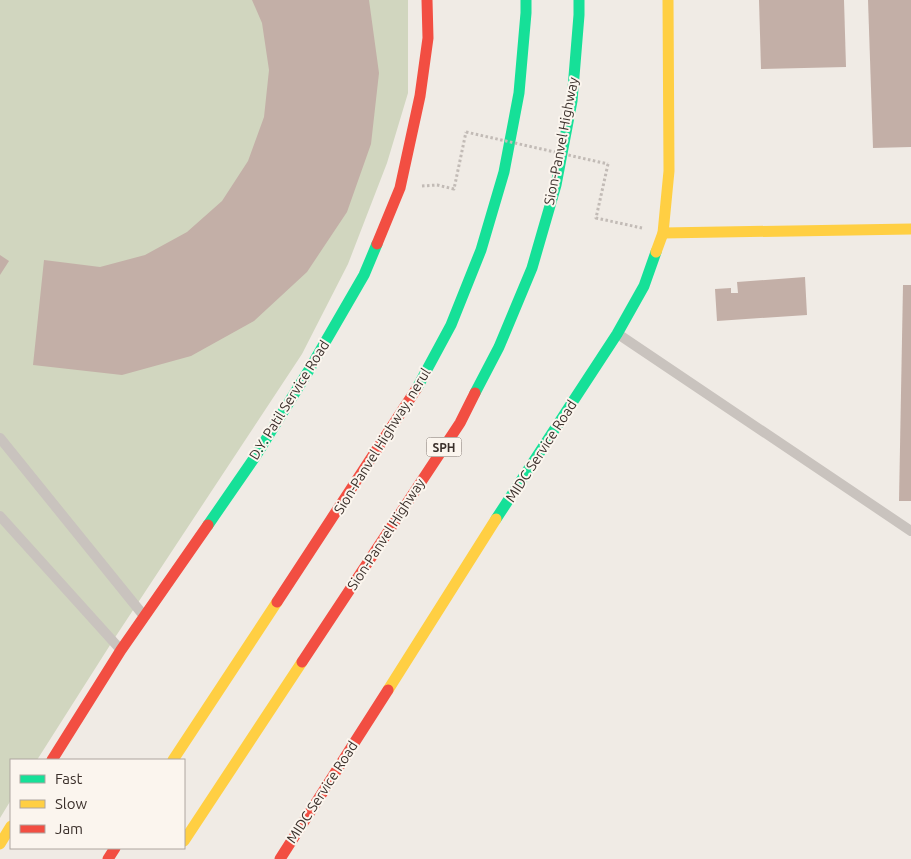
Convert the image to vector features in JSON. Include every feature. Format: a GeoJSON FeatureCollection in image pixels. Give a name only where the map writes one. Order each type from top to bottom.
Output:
{"type":"FeatureCollection","features":[{"type":"Feature","properties":{"kind":"main road","name":"D.Y. Patil Service Road"},"geometry":{"type":"LineString","coordinates":[[53,759],[121,650],[255,457],[309,370],[364,275],[400,188],[420,96],[428,38],[428,0]]}},
{"type":"Feature","properties":{"kind":"main road","name":"Sion-Panvel Highway, nerul"},"geometry":{"type":"LineString","coordinates":[[174,759],[413,396],[451,325],[481,250],[504,172],[519,93],[526,0]]}},
{"type":"Feature","properties":{"kind":"main road","name":"Sion-Panvel Highway"},"geometry":{"type":"LineString","coordinates":[[185,839],[460,423],[499,347],[532,268],[556,185],[572,101],[580,15],[579,0]]}},
{"type":"Feature","properties":{"kind":"main road","name":"MIDC Service Road"},"geometry":{"type":"LineString","coordinates":[[280,859],[526,472],[617,334],[644,286],[663,233],[670,172],[668,0]]}},
{"type":"Feature","properties":{"kind":"main road"},"geometry":{"type":"LineString","coordinates":[[663,233],[911,229]]}},
{"type":"Feature","properties":{"kind":"main road"},"geometry":{"type":"LineString","coordinates":[[0,844],[10,828]]}},
{"type":"Feature","properties":{"kind":"lane"},"geometry":{"type":"LineString","coordinates":[[617,334],[911,531]]}},
{"type":"Feature","properties":{"kind":"lane"},"geometry":{"type":"LineString","coordinates":[[0,438],[145,616]]}},
{"type":"Feature","properties":{"kind":"lane"},"geometry":{"type":"LineString","coordinates":[[0,516],[121,650]]}},
{"type":"Feature","properties":{"kind":"path"},"geometry":{"type":"LineString","coordinates":[[400,188],[437,185],[454,189],[466,132],[608,164],[596,218],[663,233]]}},
{"type":"Feature","properties":{"kind":"green space"},"geometry":{"type":"Polygon","coordinates":[[[0,0],[408,0],[408,93],[387,163],[348,264],[302,354],[112,642],[38,759],[10,759],[10,802],[0,818],[0,0]]]}},
{"type":"Feature","properties":{"kind":"building"},"geometry":{"type":"Polygon","coordinates":[[[252,0],[369,0],[379,73],[371,144],[347,212],[307,272],[254,321],[191,356],[122,375],[33,365],[44,260],[100,267],[145,255],[187,232],[222,201],[248,161],[264,117],[269,70],[262,23],[252,0]]]}},
{"type":"Feature","properties":{"kind":"building"},"geometry":{"type":"Polygon","coordinates":[[[759,0],[844,0],[846,67],[761,69],[759,0]]]}},
{"type":"Feature","properties":{"kind":"building"},"geometry":{"type":"Polygon","coordinates":[[[868,0],[911,0],[911,147],[873,148],[868,0]]]}},
{"type":"Feature","properties":{"kind":"building"},"geometry":{"type":"Polygon","coordinates":[[[0,255],[9,261],[0,275],[0,255]]]}},
{"type":"Feature","properties":{"kind":"building"},"geometry":{"type":"Polygon","coordinates":[[[805,277],[807,315],[717,321],[715,289],[731,288],[731,293],[738,293],[737,282],[805,277]]]}},
{"type":"Feature","properties":{"kind":"building"},"geometry":{"type":"Polygon","coordinates":[[[903,285],[911,285],[911,501],[899,501],[903,285]]]}},
{"type":"Feature","properties":{"kind":"traffic: fast"},"geometry":{"type":"LineString","coordinates":[[417,388],[451,325],[481,250],[504,172],[519,93],[526,0]]}},
{"type":"Feature","properties":{"kind":"traffic: fast"},"geometry":{"type":"LineString","coordinates":[[475,393],[499,347],[532,268],[556,185],[572,101],[579,0]]}},
{"type":"Feature","properties":{"kind":"traffic: fast"},"geometry":{"type":"LineString","coordinates":[[208,525],[255,457],[309,370],[364,275],[377,244]]}},
{"type":"Feature","properties":{"kind":"traffic: fast"},"geometry":{"type":"LineString","coordinates":[[496,519],[617,334],[644,286],[656,252]]}},
{"type":"Feature","properties":{"kind":"traffic: slow"},"geometry":{"type":"LineString","coordinates":[[656,252],[663,233],[669,171],[668,0]]}},
{"type":"Feature","properties":{"kind":"traffic: slow"},"geometry":{"type":"LineString","coordinates":[[663,233],[911,229]]}},
{"type":"Feature","properties":{"kind":"traffic: slow"},"geometry":{"type":"LineString","coordinates":[[388,690],[496,519]]}},
{"type":"Feature","properties":{"kind":"traffic: slow"},"geometry":{"type":"LineString","coordinates":[[174,759],[277,602]]}},
{"type":"Feature","properties":{"kind":"traffic: slow"},"geometry":{"type":"LineString","coordinates":[[185,839],[302,662]]}},
{"type":"Feature","properties":{"kind":"traffic: slow"},"geometry":{"type":"LineString","coordinates":[[0,844],[10,828]]}},
{"type":"Feature","properties":{"kind":"traffic: jam"},"geometry":{"type":"LineString","coordinates":[[377,244],[400,188],[420,96],[428,38],[427,0]]}},
{"type":"Feature","properties":{"kind":"traffic: jam"},"geometry":{"type":"LineString","coordinates":[[277,602],[417,388]]}},
{"type":"Feature","properties":{"kind":"traffic: jam"},"geometry":{"type":"LineString","coordinates":[[302,662],[460,423],[475,393]]}},
{"type":"Feature","properties":{"kind":"traffic: jam"},"geometry":{"type":"LineString","coordinates":[[53,759],[121,650],[208,525]]}},
{"type":"Feature","properties":{"kind":"traffic: jam"},"geometry":{"type":"LineString","coordinates":[[280,859],[388,690]]}},
{"type":"Feature","properties":{"kind":"traffic: jam"},"geometry":{"type":"LineString","coordinates":[[108,859],[114,849]]}}]}
